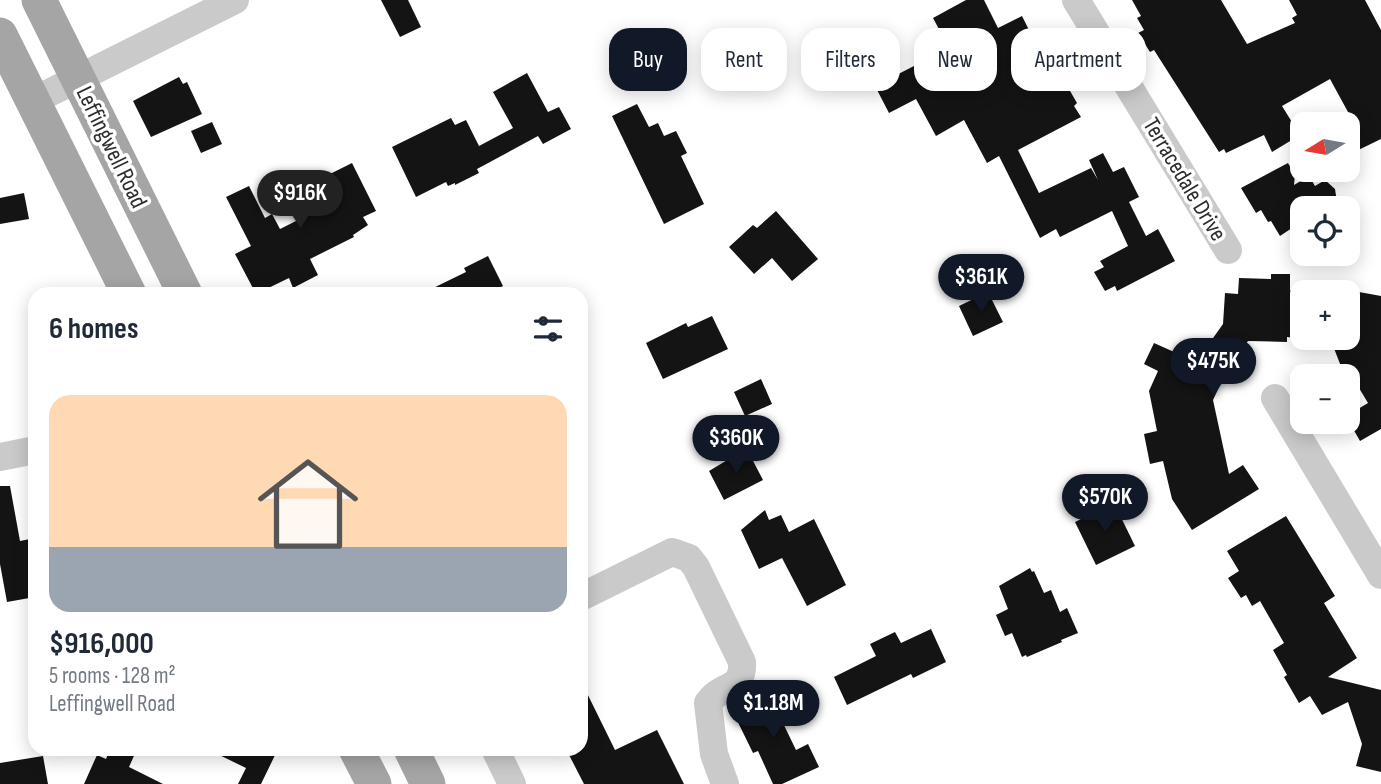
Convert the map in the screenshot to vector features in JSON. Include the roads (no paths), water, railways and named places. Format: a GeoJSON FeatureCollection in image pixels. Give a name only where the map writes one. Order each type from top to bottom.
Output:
{"type":"FeatureCollection","features":[{"type":"Feature","properties":{"kind":"main road","name":"Leffingwell Road"},"geometry":{"type":"LineString","coordinates":[[39,0],[182,287]]}},
{"type":"Feature","properties":{"kind":"main road","name":"Leffingwell Road"},"geometry":{"type":"LineString","coordinates":[[0,34],[126,287]]}},
{"type":"Feature","properties":{"kind":"main road"},"geometry":{"type":"LineString","coordinates":[[360,756],[374,784]]}},
{"type":"Feature","properties":{"kind":"main road"},"geometry":{"type":"LineString","coordinates":[[414,756],[428,784]]}},
{"type":"Feature","properties":{"kind":"street"},"geometry":{"type":"LineString","coordinates":[[33,101],[235,0]]}},
{"type":"Feature","properties":{"kind":"street","name":"Terracedale Drive"},"geometry":{"type":"LineString","coordinates":[[1076,0],[1228,250]]}},
{"type":"Feature","properties":{"kind":"street"},"geometry":{"type":"LineString","coordinates":[[1275,397],[1381,575]]}},
{"type":"Feature","properties":{"kind":"street"},"geometry":{"type":"LineString","coordinates":[[0,457],[28,451]]}},
{"type":"Feature","properties":{"kind":"street"},"geometry":{"type":"LineString","coordinates":[[588,594],[672,552],[689,558],[696,567],[742,662],[743,674],[740,680],[712,696],[708,703],[714,754],[725,784]]}},
{"type":"Feature","properties":{"kind":"street"},"geometry":{"type":"LineString","coordinates":[[498,756],[512,784]]}}]}
